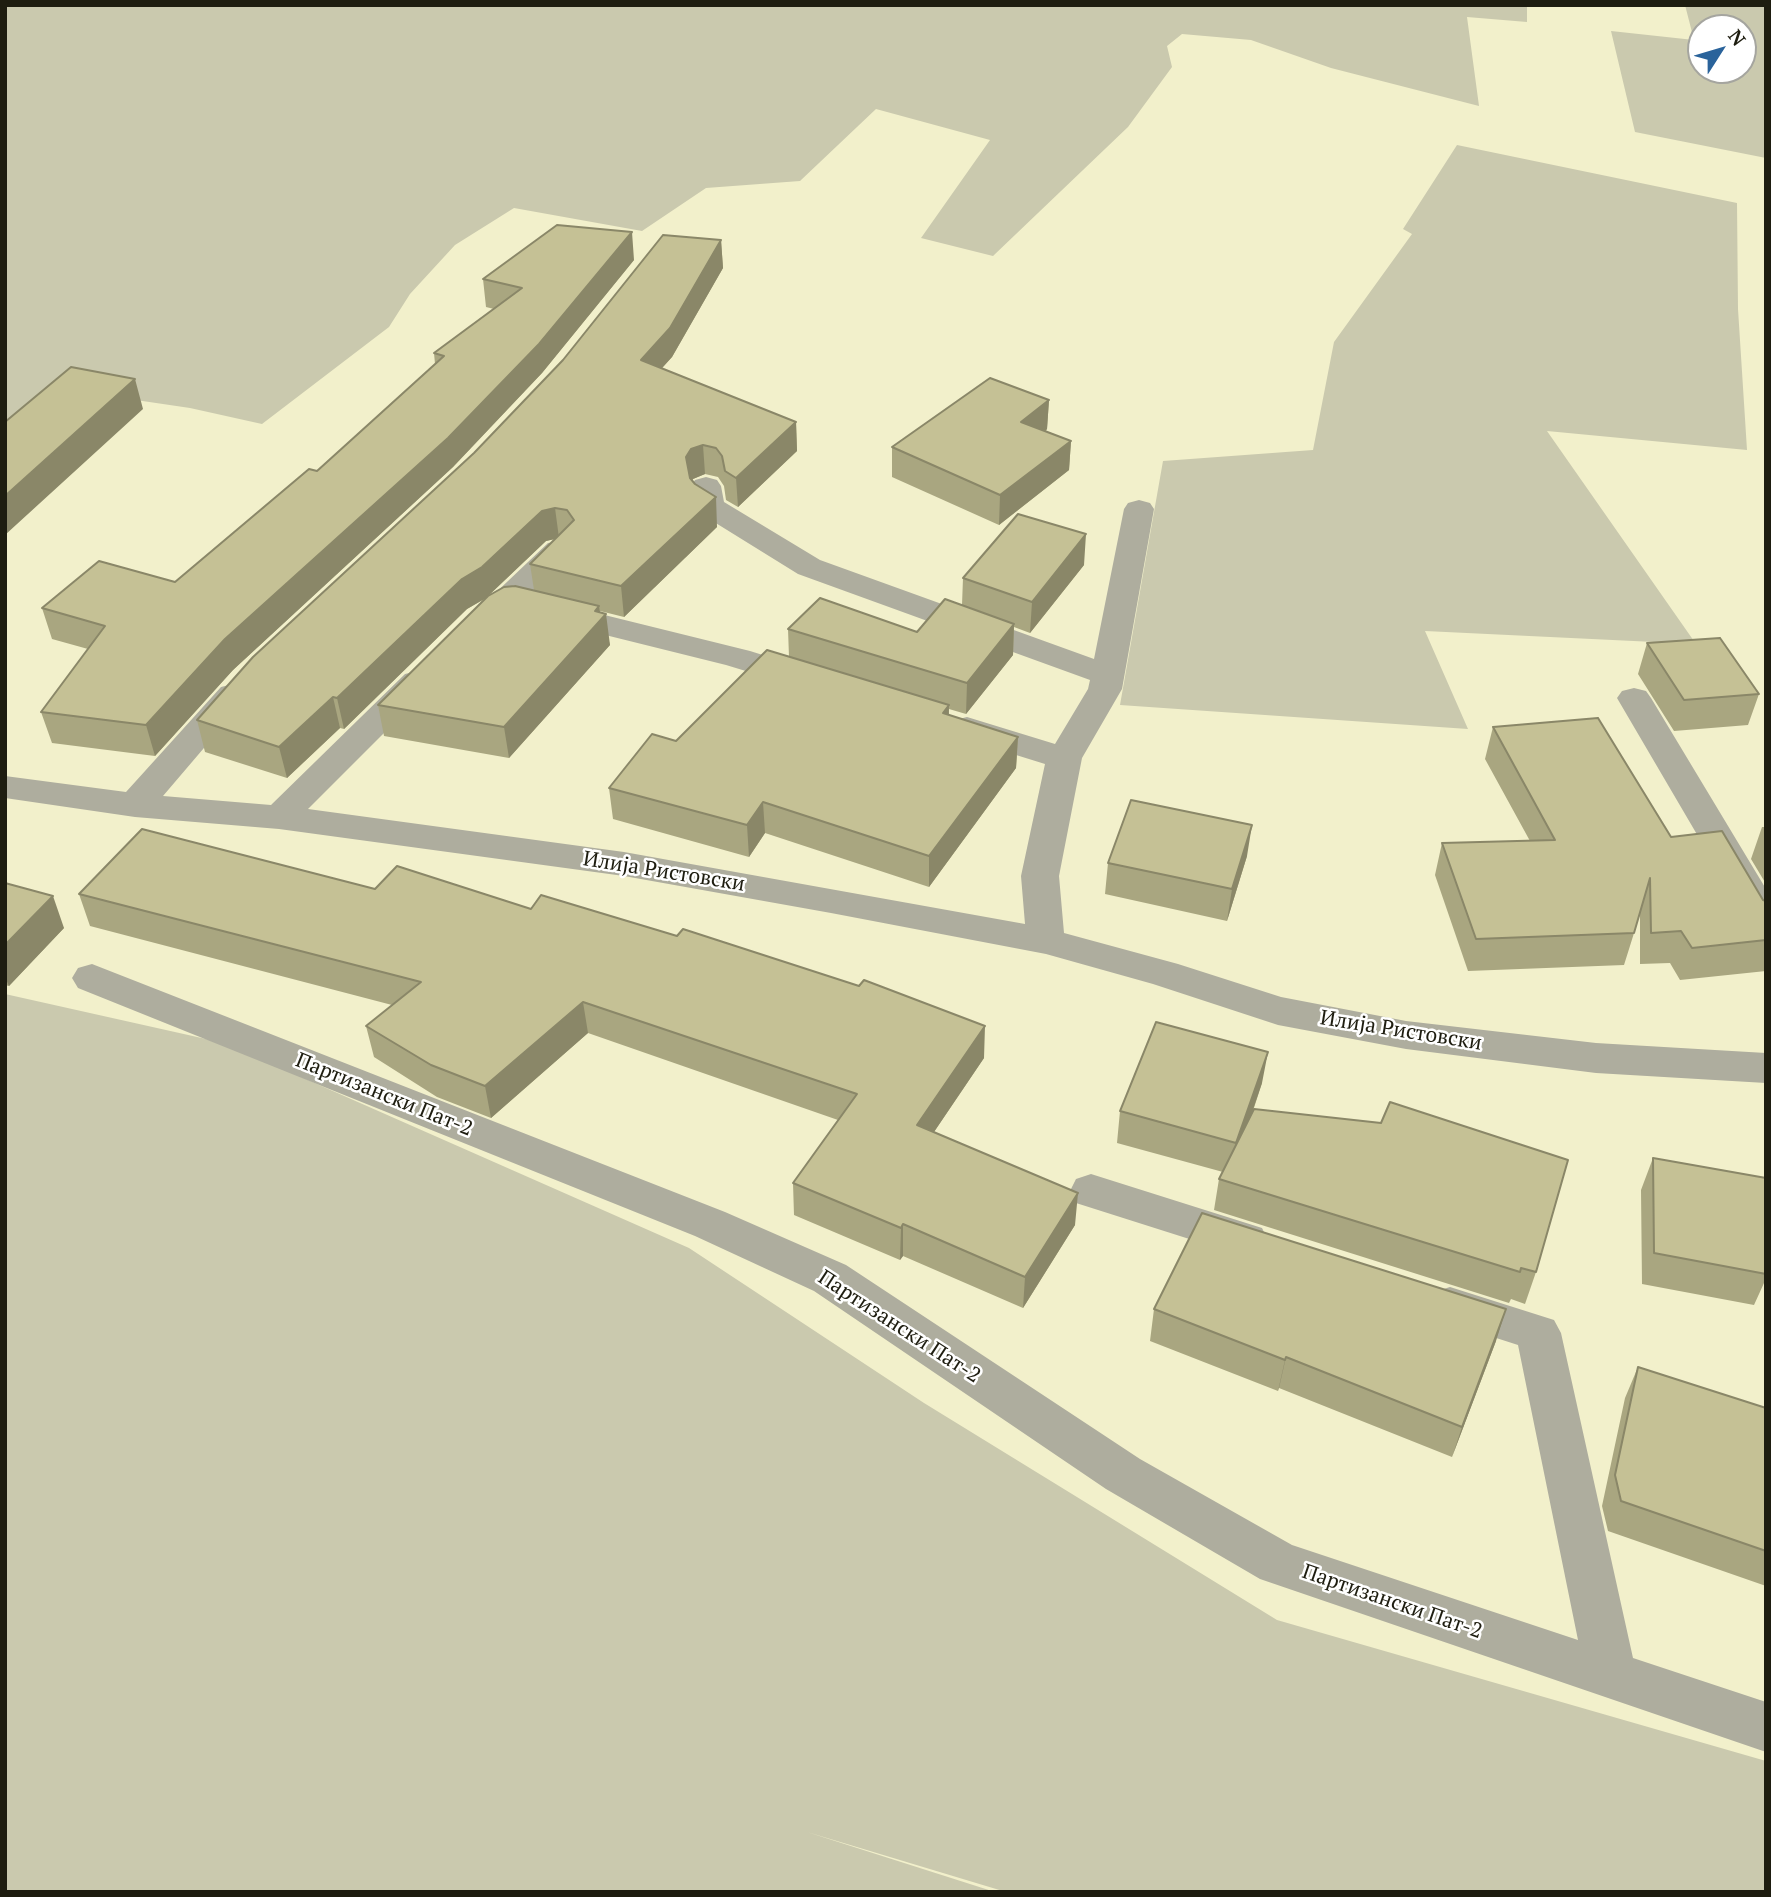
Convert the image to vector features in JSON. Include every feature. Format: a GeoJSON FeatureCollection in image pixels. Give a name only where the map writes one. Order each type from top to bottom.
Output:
{"type":"FeatureCollection","features":[{"type":"Feature","properties":{"kind":"street"},"geometry":{"type":"LineString","coordinates":[[706,486],[709,506],[808,566],[1108,675]]}},
{"type":"Feature","properties":{"kind":"street"},"geometry":{"type":"LineString","coordinates":[[1046,941],[1040,876],[1064,758],[1105,689],[1139,509]]}},
{"type":"Feature","properties":{"kind":"street"},"geometry":{"type":"LineString","coordinates":[[470,627],[499,607],[558,550]]}},
{"type":"Feature","properties":{"kind":"street"},"geometry":{"type":"LineString","coordinates":[[499,607],[520,604],[738,659],[829,686]]}},
{"type":"Feature","properties":{"kind":"street"},"geometry":{"type":"LineString","coordinates":[[279,817],[442,656]]}},
{"type":"Feature","properties":{"kind":"street"},"geometry":{"type":"LineString","coordinates":[[135,805],[257,669]]}},
{"type":"Feature","properties":{"kind":"street"},"geometry":{"type":"LineString","coordinates":[[1634,698],[1766,921]]}},
{"type":"Feature","properties":{"kind":"street"},"geometry":{"type":"LineString","coordinates":[[933,718],[1064,758]]}},
{"type":"Feature","properties":{"kind":"street","name":"Илија Ристовски"},"geometry":{"type":"LineString","coordinates":[[5,788],[135,805],[279,817],[624,864],[831,900],[1046,941],[1164,974],[1278,1012],[1406,1035],[1596,1058],[1766,1068]]}},
{"type":"Feature","properties":{"kind":"street","name":"Партизански Пат-2"},"geometry":{"type":"LineString","coordinates":[[92,978],[710,1224],[830,1278],[1123,1474],[1278,1563],[1766,1727]]}},
{"type":"Feature","properties":{"kind":"street"},"geometry":{"type":"LineString","coordinates":[[1091,1191],[1288,1254]]}},
{"type":"Feature","properties":{"kind":"street"},"geometry":{"type":"LineString","coordinates":[[1406,1291],[1538,1333],[1611,1676]]}},
{"type":"Feature","properties":{"kind":"green space"},"geometry":{"type":"Polygon","coordinates":[[[5,5],[1527,5],[1527,22],[1467,17],[1479,106],[1331,68],[1251,40],[1182,34],[1167,46],[1172,67],[1128,127],[993,256],[921,238],[990,140],[876,109],[800,181],[706,188],[642,231],[514,208],[455,245],[410,294],[389,327],[262,424],[190,408],[68,390],[5,440],[5,5]]]}},
{"type":"Feature","properties":{"kind":"green space"},"geometry":{"type":"Polygon","coordinates":[[[1685,5],[1766,5],[1766,158],[1635,132],[1611,31],[1687,39],[1687,84],[1757,84],[1757,14],[1687,14],[1685,5]]]}},
{"type":"Feature","properties":{"kind":"green space"},"geometry":{"type":"Polygon","coordinates":[[[1457,145],[1737,203],[1738,309],[1747,450],[1547,431],[1696,644],[1425,631],[1468,729],[1120,705],[1163,461],[1313,450],[1334,342],[1412,234],[1403,229],[1457,145]]]}},
{"type":"Feature","properties":{"kind":"green space"},"geometry":{"type":"Polygon","coordinates":[[[5,994],[224,1043],[689,1248],[924,1403],[1277,1620],[1766,1761],[1766,1892],[1006,1892],[807,1832],[995,1892],[5,1892],[5,994]]]}},
{"type":"Feature","properties":{"kind":"building"},"geometry":{"type":"Polygon","coordinates":[[[557,225],[632,232],[539,344],[448,438],[225,639],[146,725],[41,712],[105,626],[42,608],[99,561],[175,582],[309,469],[317,471],[444,356],[434,353],[522,288],[483,279],[557,225]]]}},
{"type":"Feature","properties":{"kind":"building"},"geometry":{"type":"Polygon","coordinates":[[[663,235],[721,240],[670,328],[641,360],[796,422],[736,478],[725,471],[722,456],[716,448],[703,445],[691,449],[686,457],[690,478],[716,497],[621,586],[530,564],[574,520],[567,510],[555,508],[542,511],[482,567],[462,579],[337,698],[333,697],[279,747],[197,720],[253,657],[474,453],[563,360],[663,235]]]}},
{"type":"Feature","properties":{"kind":"building"},"geometry":{"type":"Polygon","coordinates":[[[71,367],[135,379],[5,496],[5,422],[71,367]]]}},
{"type":"Feature","properties":{"kind":"building"},"geometry":{"type":"Polygon","coordinates":[[[990,378],[1049,400],[1021,422],[1071,441],[1000,495],[892,447],[990,378]]]}},
{"type":"Feature","properties":{"kind":"building"},"geometry":{"type":"Polygon","coordinates":[[[1018,514],[1086,534],[1032,602],[963,578],[1018,514]]]}},
{"type":"Feature","properties":{"kind":"building"},"geometry":{"type":"Polygon","coordinates":[[[515,586],[599,606],[595,611],[606,614],[504,727],[378,705],[488,596],[504,587],[515,586]]]}},
{"type":"Feature","properties":{"kind":"building"},"geometry":{"type":"Polygon","coordinates":[[[820,598],[917,632],[945,599],[1014,624],[967,683],[788,629],[820,598]]]}},
{"type":"Feature","properties":{"kind":"building"},"geometry":{"type":"Polygon","coordinates":[[[1720,638],[1759,694],[1684,700],[1647,643],[1720,638]]]}},
{"type":"Feature","properties":{"kind":"building"},"geometry":{"type":"Polygon","coordinates":[[[767,650],[949,705],[943,713],[1018,737],[929,856],[763,802],[747,825],[609,788],[652,734],[676,741],[767,650]]]}},
{"type":"Feature","properties":{"kind":"building"},"geometry":{"type":"Polygon","coordinates":[[[1598,718],[1671,837],[1722,831],[1766,901],[1766,940],[1692,948],[1681,931],[1651,933],[1650,878],[1634,933],[1476,939],[1442,843],[1555,840],[1493,727],[1598,718]]]}},
{"type":"Feature","properties":{"kind":"building"},"geometry":{"type":"Polygon","coordinates":[[[1131,800],[1252,825],[1232,889],[1108,863],[1131,800]]]}},
{"type":"Feature","properties":{"kind":"building"},"geometry":{"type":"Polygon","coordinates":[[[142,829],[375,889],[397,866],[531,909],[541,895],[677,936],[683,929],[859,986],[864,980],[985,1026],[917,1125],[1078,1193],[1025,1277],[903,1224],[901,1228],[793,1183],[857,1094],[583,1002],[485,1086],[431,1065],[366,1026],[421,982],[79,894],[142,829]]]}},
{"type":"Feature","properties":{"kind":"building"},"geometry":{"type":"Polygon","coordinates":[[[5,883],[53,896],[5,945],[5,883]]]}},
{"type":"Feature","properties":{"kind":"building"},"geometry":{"type":"Polygon","coordinates":[[[1156,1022],[1268,1052],[1236,1143],[1120,1111],[1156,1022]]]}},
{"type":"Feature","properties":{"kind":"building"},"geometry":{"type":"Polygon","coordinates":[[[1390,1102],[1568,1160],[1536,1272],[1521,1268],[1520,1272],[1219,1179],[1254,1109],[1381,1123],[1390,1102]]]}},
{"type":"Feature","properties":{"kind":"building"},"geometry":{"type":"Polygon","coordinates":[[[1653,1158],[1766,1178],[1766,1274],[1654,1253],[1653,1158]]]}},
{"type":"Feature","properties":{"kind":"building"},"geometry":{"type":"Polygon","coordinates":[[[1202,1213],[1506,1309],[1462,1427],[1286,1357],[1285,1360],[1154,1309],[1202,1213]]]}},
{"type":"Feature","properties":{"kind":"building"},"geometry":{"type":"Polygon","coordinates":[[[1638,1367],[1766,1408],[1766,1551],[1621,1501],[1615,1475],[1638,1367]]]}}]}
